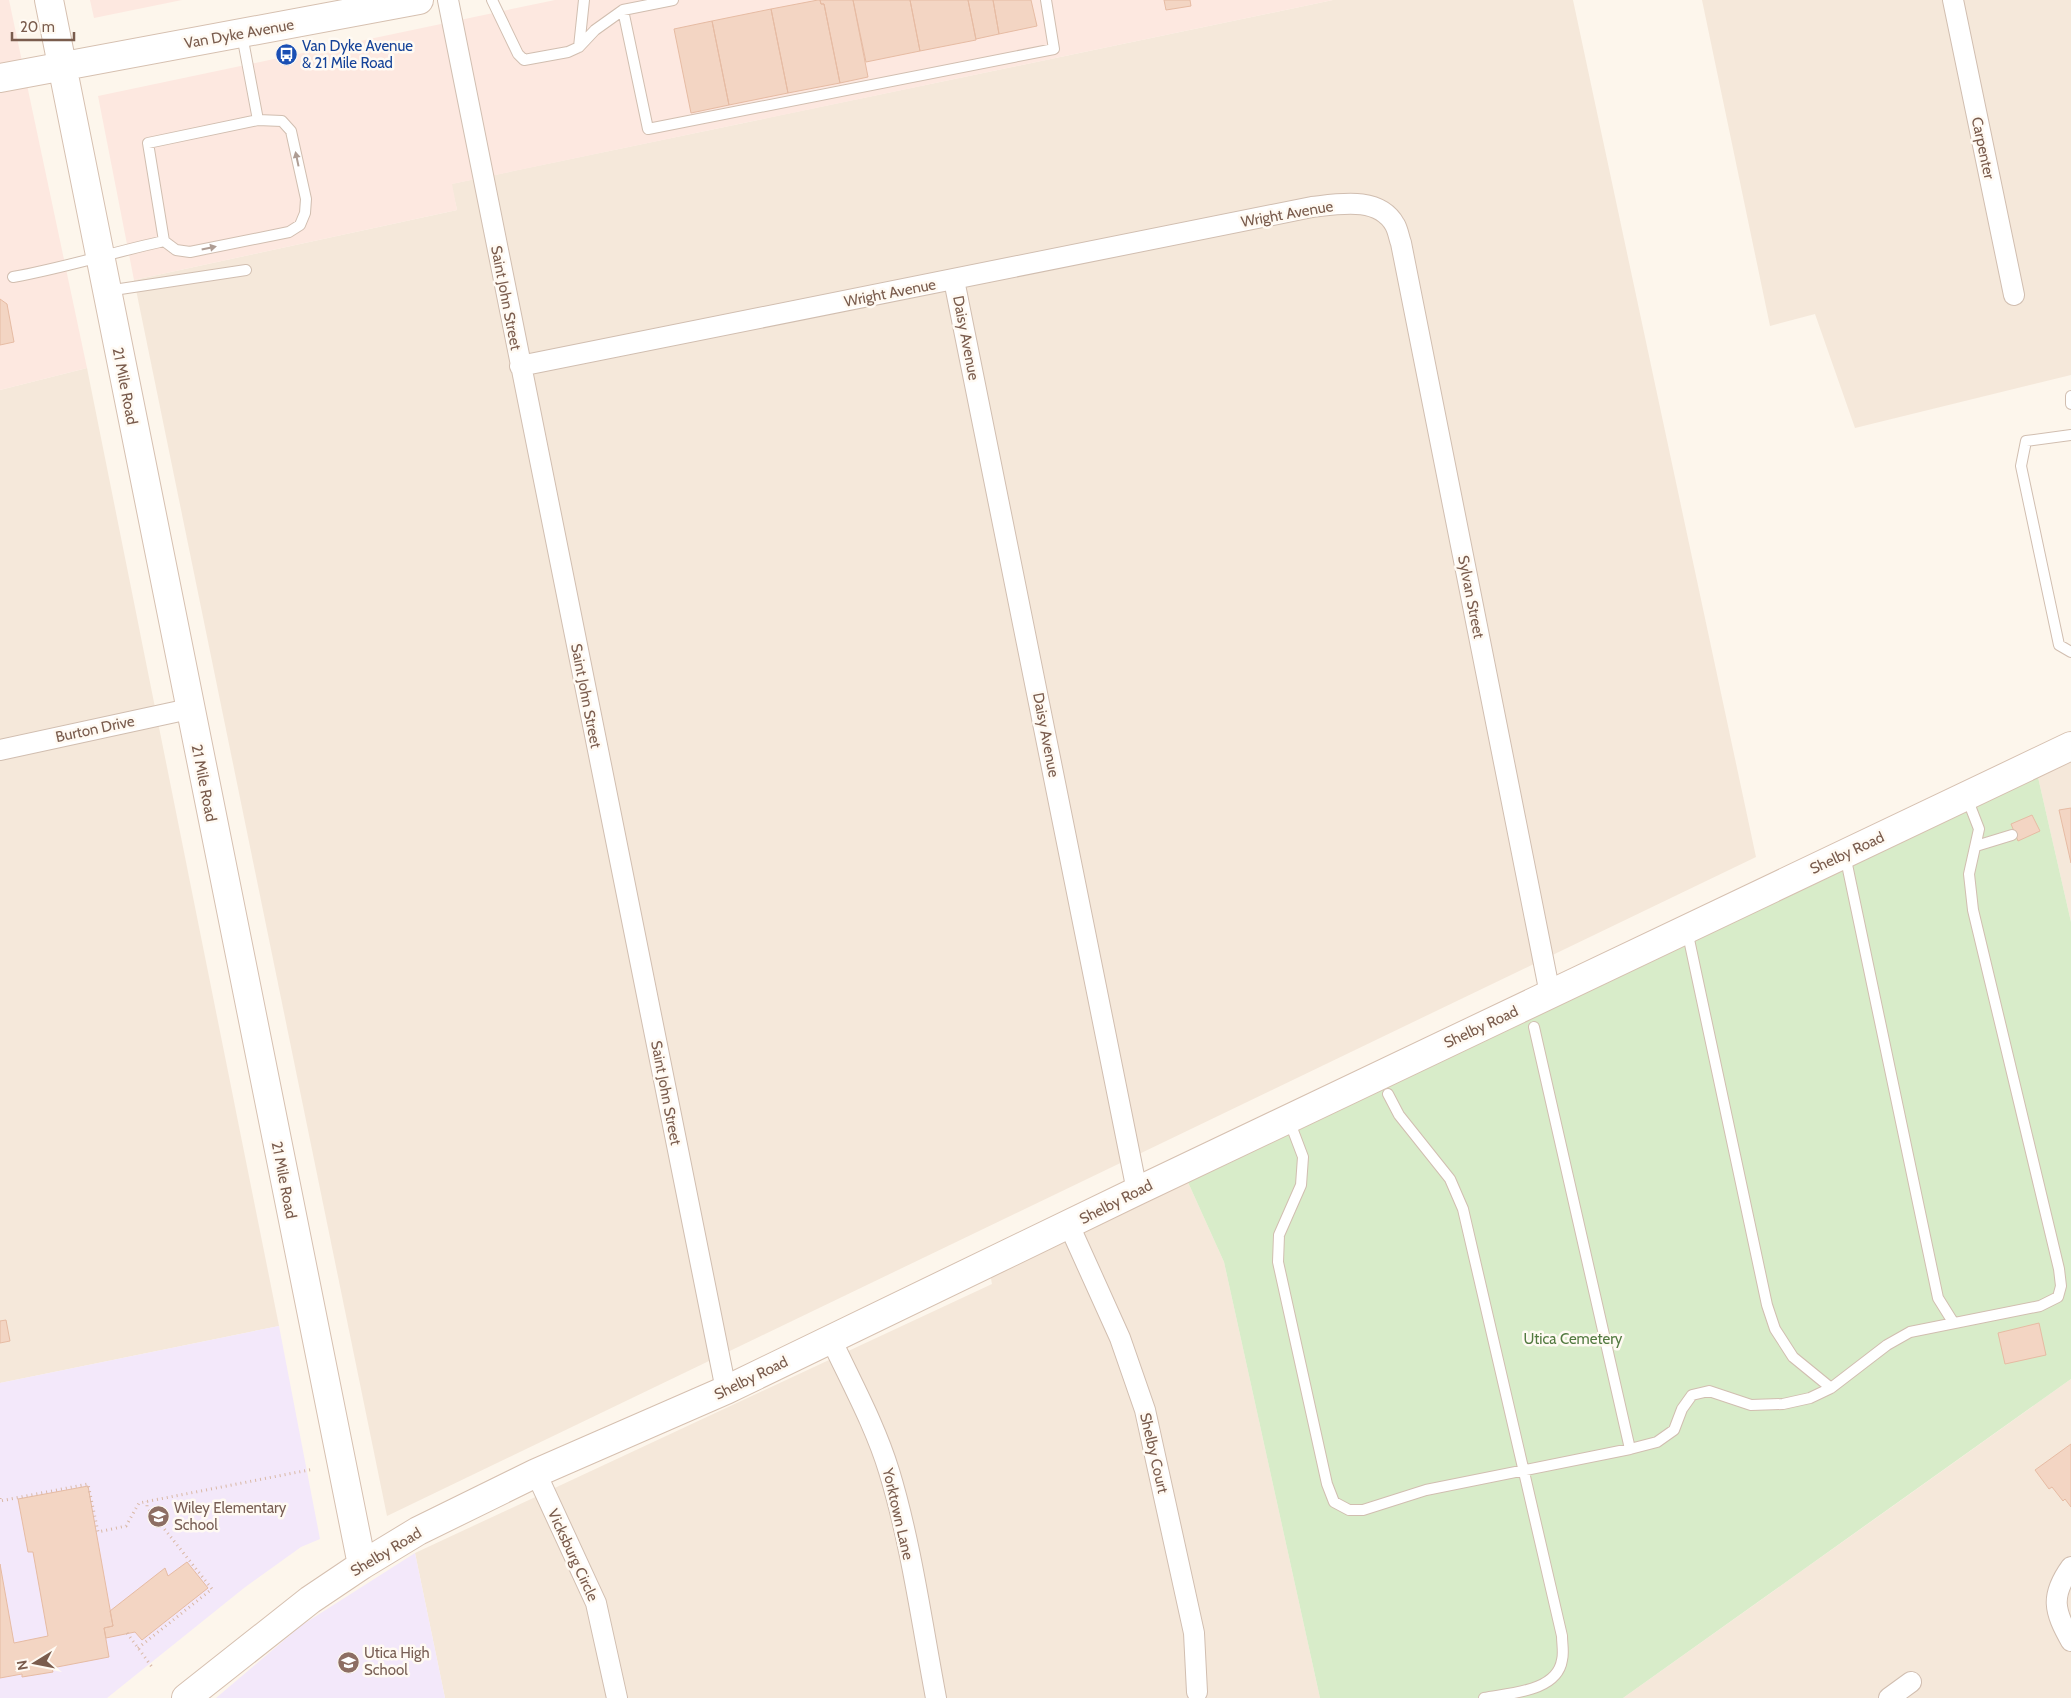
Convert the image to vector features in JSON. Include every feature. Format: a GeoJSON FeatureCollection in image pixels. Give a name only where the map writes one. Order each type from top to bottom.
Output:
{"type":"FeatureCollection","features":[{"type":"Feature","properties":{"kind":"street","name":"21 Mile Road"},"geometry":{"type":"LineString","coordinates":[[49,0],[98,256],[362,1565]]}},
{"type":"Feature","properties":{"kind":"street","name":"Van Dyke Avenue"},"geometry":{"type":"LineString","coordinates":[[0,78],[419,0]]}},
{"type":"Feature","properties":{"kind":"street","name":"Saint John Street"},"geometry":{"type":"LineString","coordinates":[[448,0],[726,1390]]}},
{"type":"Feature","properties":{"kind":"street","name":"Carpenter"},"geometry":{"type":"LineString","coordinates":[[1953,0],[2014,295]]}},
{"type":"Feature","properties":{"kind":"street","name":"Wright Avenue"},"geometry":{"type":"LineString","coordinates":[[520,366],[1312,207],[1362,204],[1377,208]]}},
{"type":"Feature","properties":{"kind":"street","name":"Sylvan Street"},"geometry":{"type":"LineString","coordinates":[[1377,208],[1396,225],[1401,243],[1550,994]]}},
{"type":"Feature","properties":{"kind":"street","name":"Daisy Avenue"},"geometry":{"type":"LineString","coordinates":[[954,280],[1137,1191]]}},
{"type":"Feature","properties":{"kind":"street","name":"Burton Drive"},"geometry":{"type":"LineString","coordinates":[[0,750],[189,709]]}},
{"type":"Feature","properties":{"kind":"street","name":"Shelby Road"},"geometry":{"type":"LineString","coordinates":[[186,1698],[310,1600],[418,1531],[536,1473],[726,1390],[1137,1191],[2071,746]]}},
{"type":"Feature","properties":{"kind":"street","name":"Shelby Court"},"geometry":{"type":"LineString","coordinates":[[1070,1225],[1120,1338],[1146,1410],[1194,1633],[1197,1692]]}},
{"type":"Feature","properties":{"kind":"street","name":"Yorktown Lane"},"geometry":{"type":"LineString","coordinates":[[831,1339],[874,1430],[889,1470],[898,1503],[936,1698]]}},
{"type":"Feature","properties":{"kind":"street","name":"Vicksburg Circle"},"geometry":{"type":"LineString","coordinates":[[536,1473],[596,1603],[617,1698]]}},
{"type":"Feature","properties":{"kind":"street"},"geometry":{"type":"LineString","coordinates":[[2071,1567],[2061,1580],[2055,1598],[2058,1617],[2071,1641]]}},
{"type":"Feature","properties":{"kind":"street"},"geometry":{"type":"LineString","coordinates":[[1889,1698],[1911,1682]]}},
{"type":"Feature","properties":{"kind":"lane"},"geometry":{"type":"LineString","coordinates":[[492,0],[518,54],[524,60],[568,52],[579,47],[595,30],[623,10],[673,0]]}},
{"type":"Feature","properties":{"kind":"lane"},"geometry":{"type":"LineString","coordinates":[[579,47],[584,0]]}},
{"type":"Feature","properties":{"kind":"lane"},"geometry":{"type":"LineString","coordinates":[[623,10],[648,129],[1054,49],[1046,0]]}},
{"type":"Feature","properties":{"kind":"lane"},"geometry":{"type":"LineString","coordinates":[[242,34],[258,120]]}},
{"type":"Feature","properties":{"kind":"lane"},"geometry":{"type":"LineString","coordinates":[[258,120],[282,121],[291,132],[306,200],[305,213],[300,225],[289,232],[190,252],[176,250],[164,241],[148,143],[258,120]]}},
{"type":"Feature","properties":{"kind":"lane"},"geometry":{"type":"LineString","coordinates":[[13,277],[47,271],[98,256],[164,241]]}},
{"type":"Feature","properties":{"kind":"lane"},"geometry":{"type":"LineString","coordinates":[[106,292],[246,270]]}},
{"type":"Feature","properties":{"kind":"lane"},"geometry":{"type":"LineString","coordinates":[[2071,396],[2071,404]]}},
{"type":"Feature","properties":{"kind":"lane"},"geometry":{"type":"LineString","coordinates":[[2071,435],[2026,441],[2021,466],[2059,645],[2071,652]]}},
{"type":"Feature","properties":{"kind":"lane"},"geometry":{"type":"LineString","coordinates":[[1288,1119],[1304,1157],[1301,1185],[1279,1235],[1278,1262],[1327,1484],[1334,1502],[1349,1510],[1363,1510],[1426,1490],[1657,1442],[1674,1430],[1682,1409],[1692,1395],[1708,1391],[1751,1405],[1783,1404],[1810,1398],[1831,1388],[1887,1345],[1902,1336],[1926,1327],[2040,1306],[2058,1297],[2061,1286],[2059,1269],[1973,910],[1969,874],[1979,829],[1966,797]]}},
{"type":"Feature","properties":{"kind":"lane"},"geometry":{"type":"LineString","coordinates":[[1976,846],[2012,835]]}},
{"type":"Feature","properties":{"kind":"lane"},"geometry":{"type":"LineString","coordinates":[[1845,854],[1938,1298],[1954,1322]]}},
{"type":"Feature","properties":{"kind":"lane"},"geometry":{"type":"LineString","coordinates":[[1686,930],[1767,1305],[1775,1330],[1792,1357],[1831,1388]]}},
{"type":"Feature","properties":{"kind":"lane"},"geometry":{"type":"LineString","coordinates":[[1534,1026],[1630,1449]]}},
{"type":"Feature","properties":{"kind":"lane"},"geometry":{"type":"LineString","coordinates":[[1388,1094],[1400,1114],[1450,1179],[1464,1209],[1562,1636],[1562,1660],[1556,1676],[1540,1686],[1484,1698]]}},
{"type":"Feature","properties":{"kind":"path"},"geometry":{"type":"LineString","coordinates":[[0,1498],[0,1501],[88,1484],[98,1532],[126,1526],[139,1503],[314,1469]]}},
{"type":"Feature","properties":{"kind":"path"},"geometry":{"type":"LineString","coordinates":[[138,1648],[212,1589],[147,1507],[147,1501]]}},
{"type":"Feature","properties":{"kind":"path"},"geometry":{"type":"LineString","coordinates":[[127,1634],[152,1667]]}},
{"type":"Feature","properties":{"kind":"shaded area"},"geometry":{"type":"Polygon","coordinates":[[[0,0],[9,0],[87,368],[0,390],[0,0]]]}},
{"type":"Feature","properties":{"kind":"shaded area"},"geometry":{"type":"Polygon","coordinates":[[[90,0],[182,0],[94,18],[90,0]]]}},
{"type":"Feature","properties":{"kind":"shaded area"},"geometry":{"type":"Polygon","coordinates":[[[555,0],[1333,0],[452,184],[457,210],[134,280],[98,96],[555,0]]]}},
{"type":"Feature","properties":{"kind":"shaded area"},"geometry":{"type":"Polygon","coordinates":[[[1333,0],[1573,0],[1756,857],[387,1516],[134,280],[457,210],[451,184],[1333,0]]]}},
{"type":"Feature","properties":{"kind":"shaded area"},"geometry":{"type":"Polygon","coordinates":[[[1702,0],[2071,0],[2071,375],[1855,428],[1815,314],[1770,326],[1702,0]]]}},
{"type":"Feature","properties":{"kind":"shaded area"},"geometry":{"type":"Polygon","coordinates":[[[87,368],[279,1326],[0,1383],[0,390],[87,368]]]}},
{"type":"Feature","properties":{"kind":"shaded area"},"geometry":{"type":"Polygon","coordinates":[[[2071,746],[2071,922],[2035,764],[2071,746]]]}},
{"type":"Feature","properties":{"kind":"shaded area"},"geometry":{"type":"Polygon","coordinates":[[[1182,1169],[1224,1262],[1320,1698],[445,1698],[415,1553],[992,1284],[988,1264],[1182,1169]]]}},
{"type":"Feature","properties":{"kind":"shaded area","name":"Wiley Elementary School"},"geometry":{"type":"Polygon","coordinates":[[[279,1326],[320,1539],[301,1547],[244,1588],[107,1698],[0,1698],[0,1383],[279,1326]]]}},
{"type":"Feature","properties":{"kind":"shaded area"},"geometry":{"type":"Polygon","coordinates":[[[2071,1379],[2071,1698],[1623,1698],[1879,1516],[2071,1379]]]}},
{"type":"Feature","properties":{"kind":"shaded area","name":"Utica High School"},"geometry":{"type":"Polygon","coordinates":[[[415,1553],[445,1698],[216,1698],[302,1625],[415,1553]]]}},
{"type":"Feature","properties":{"kind":"green space","name":"Utica Cemetery"},"geometry":{"type":"Polygon","coordinates":[[[2035,764],[2071,922],[2071,1379],[1623,1698],[1320,1698],[1224,1262],[1182,1169],[2035,764]]]}},
{"type":"Feature","properties":{"kind":"building"},"geometry":{"type":"Polygon","coordinates":[[[820,0],[821,4],[824,4],[840,83],[788,93],[771,9],[820,0]]]}},
{"type":"Feature","properties":{"kind":"building"},"geometry":{"type":"Polygon","coordinates":[[[820,0],[853,0],[868,77],[840,83],[824,4],[821,4],[820,0]]]}},
{"type":"Feature","properties":{"kind":"building"},"geometry":{"type":"Polygon","coordinates":[[[853,0],[910,0],[920,51],[866,62],[853,0]]]}},
{"type":"Feature","properties":{"kind":"building"},"geometry":{"type":"Polygon","coordinates":[[[910,0],[968,0],[976,40],[920,51],[910,0]]]}},
{"type":"Feature","properties":{"kind":"building"},"geometry":{"type":"Polygon","coordinates":[[[968,0],[993,0],[999,34],[976,39],[968,0]]]}},
{"type":"Feature","properties":{"kind":"building"},"geometry":{"type":"Polygon","coordinates":[[[993,0],[1031,0],[1037,26],[999,34],[993,0]]]}},
{"type":"Feature","properties":{"kind":"building"},"geometry":{"type":"Polygon","coordinates":[[[1164,0],[1190,0],[1191,6],[1166,10],[1164,0]]]}},
{"type":"Feature","properties":{"kind":"building"},"geometry":{"type":"Polygon","coordinates":[[[771,9],[788,93],[729,105],[712,21],[771,9]]]}},
{"type":"Feature","properties":{"kind":"building"},"geometry":{"type":"Polygon","coordinates":[[[712,21],[729,105],[691,113],[674,29],[712,21]]]}},
{"type":"Feature","properties":{"kind":"building"},"geometry":{"type":"Polygon","coordinates":[[[0,299],[7,304],[14,342],[0,345],[0,299]]]}},
{"type":"Feature","properties":{"kind":"building"},"geometry":{"type":"Polygon","coordinates":[[[2071,808],[2071,863],[2059,810],[2071,808]]]}},
{"type":"Feature","properties":{"kind":"building"},"geometry":{"type":"Polygon","coordinates":[[[2032,815],[2040,831],[2018,841],[2011,824],[2032,815]]]}},
{"type":"Feature","properties":{"kind":"building"},"geometry":{"type":"Polygon","coordinates":[[[6,1320],[10,1341],[0,1343],[0,1321],[6,1320]]]}},
{"type":"Feature","properties":{"kind":"building"},"geometry":{"type":"Polygon","coordinates":[[[2039,1323],[2046,1355],[2005,1364],[1998,1333],[2039,1323]]]}},
{"type":"Feature","properties":{"kind":"building"},"geometry":{"type":"Polygon","coordinates":[[[2071,1444],[2071,1507],[2065,1499],[2063,1501],[2052,1487],[2049,1489],[2035,1470],[2071,1444]]]}},
{"type":"Feature","properties":{"kind":"building"},"geometry":{"type":"Polygon","coordinates":[[[88,1486],[113,1626],[104,1628],[109,1657],[52,1668],[53,1672],[0,1678],[0,1564],[14,1643],[48,1636],[33,1552],[28,1552],[18,1499],[88,1486]]]}},
{"type":"Feature","properties":{"kind":"building"},"geometry":{"type":"Polygon","coordinates":[[[187,1562],[208,1588],[142,1640],[135,1632],[106,1638],[104,1628],[113,1626],[110,1611],[165,1568],[168,1576],[187,1562]]]}},
{"type":"Feature","properties":{"kind":"place","name":"Van Dyke Avenue & 21 Mile Road"},"geometry":{"type":"Point","coordinates":[286,55]}},
{"type":"Feature","properties":{"kind":"place","name":"Wiley Elementary School"},"geometry":{"type":"Point","coordinates":[158,1517]}},
{"type":"Feature","properties":{"kind":"place","name":"Utica High School"},"geometry":{"type":"Point","coordinates":[348,1662]}}]}
